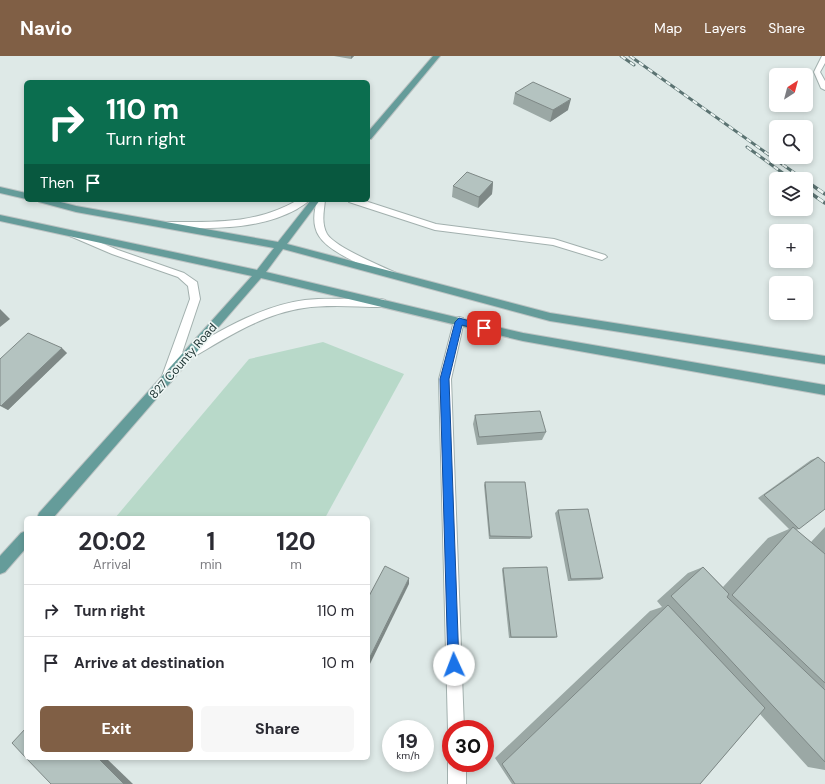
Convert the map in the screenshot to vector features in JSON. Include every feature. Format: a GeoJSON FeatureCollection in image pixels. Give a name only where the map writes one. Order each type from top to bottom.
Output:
{"type":"FeatureCollection","features":[{"type":"Feature","properties":{"kind":"main road"},"geometry":{"type":"LineString","coordinates":[[370,135],[437,56]]}},
{"type":"Feature","properties":{"kind":"main road"},"geometry":{"type":"LineString","coordinates":[[0,190],[24,196]]}},
{"type":"Feature","properties":{"kind":"main road"},"geometry":{"type":"LineString","coordinates":[[50,202],[282,246],[550,317],[825,360]]}},
{"type":"Feature","properties":{"kind":"main road","name":"827 County Road"},"geometry":{"type":"LineString","coordinates":[[46,516],[259,274],[315,202]]}},
{"type":"Feature","properties":{"kind":"main road"},"geometry":{"type":"LineString","coordinates":[[0,218],[259,274],[523,337],[825,390]]}},
{"type":"Feature","properties":{"kind":"main road"},"geometry":{"type":"LineString","coordinates":[[0,567],[24,540]]}},
{"type":"Feature","properties":{"kind":"street"},"geometry":{"type":"LineString","coordinates":[[825,56],[817,72],[825,88]]}},
{"type":"Feature","properties":{"kind":"street"},"geometry":{"type":"LineString","coordinates":[[166,225],[240,224],[266,219],[301,202]]}},
{"type":"Feature","properties":{"kind":"street"},"geometry":{"type":"LineString","coordinates":[[321,202],[318,217],[323,235],[335,247],[396,276]]}},
{"type":"Feature","properties":{"kind":"street"},"geometry":{"type":"LineString","coordinates":[[359,202],[435,227],[554,242],[602,257]]}},
{"type":"Feature","properties":{"kind":"street"},"geometry":{"type":"LineString","coordinates":[[73,234],[116,252],[181,275],[193,285],[194,299],[189,319],[167,379]]}},
{"type":"Feature","properties":{"kind":"street"},"geometry":{"type":"LineString","coordinates":[[186,356],[237,327],[272,311],[304,304],[381,303]]}},
{"type":"Feature","properties":{"kind":"street"},"geometry":{"type":"LineString","coordinates":[[456,720],[445,379],[459,322]]}},
{"type":"Feature","properties":{"kind":"street"},"geometry":{"type":"LineString","coordinates":[[457,772],[457,784]]}},
{"type":"Feature","properties":{"kind":"green space"},"geometry":{"type":"Polygon","coordinates":[[[323,342],[404,374],[326,516],[117,516],[249,359],[323,342]]]}},
{"type":"Feature","properties":{"kind":"building"},"geometry":{"type":"Polygon","coordinates":[[[533,82],[571,99],[553,110],[515,93],[533,82]]]}},
{"type":"Feature","properties":{"kind":"building"},"geometry":{"type":"Polygon","coordinates":[[[467,172],[493,182],[479,197],[453,186],[467,172]]]}},
{"type":"Feature","properties":{"kind":"building"},"geometry":{"type":"Polygon","coordinates":[[[28,333],[62,348],[1,406],[0,359],[28,333]]]}},
{"type":"Feature","properties":{"kind":"building"},"geometry":{"type":"Polygon","coordinates":[[[540,411],[546,432],[479,437],[475,415],[540,411]]]}},
{"type":"Feature","properties":{"kind":"building"},"geometry":{"type":"Polygon","coordinates":[[[818,457],[825,463],[825,509],[799,529],[764,495],[818,457]]]}},
{"type":"Feature","properties":{"kind":"building"},"geometry":{"type":"Polygon","coordinates":[[[485,482],[525,482],[532,537],[490,536],[485,482]]]}},
{"type":"Feature","properties":{"kind":"building"},"geometry":{"type":"Polygon","coordinates":[[[588,509],[603,578],[571,579],[558,510],[588,509]]]}},
{"type":"Feature","properties":{"kind":"building"},"geometry":{"type":"Polygon","coordinates":[[[793,527],[825,554],[825,683],[732,595],[793,527]]]}},
{"type":"Feature","properties":{"kind":"building"},"geometry":{"type":"Polygon","coordinates":[[[385,566],[409,578],[370,657],[370,594],[385,566]]]}},
{"type":"Feature","properties":{"kind":"building"},"geometry":{"type":"Polygon","coordinates":[[[547,567],[557,637],[511,637],[503,568],[547,567]]]}},
{"type":"Feature","properties":{"kind":"building"},"geometry":{"type":"Polygon","coordinates":[[[703,567],[729,594],[727,597],[825,690],[825,762],[671,596],[703,567]]]}},
{"type":"Feature","properties":{"kind":"building"},"geometry":{"type":"Polygon","coordinates":[[[668,605],[765,708],[700,784],[515,784],[502,764],[668,605]]]}},
{"type":"Feature","properties":{"kind":"building"},"geometry":{"type":"Polygon","coordinates":[[[24,730],[24,756],[12,743],[24,730]]]}},
{"type":"Feature","properties":{"kind":"building"},"geometry":{"type":"Polygon","coordinates":[[[28,760],[100,760],[124,784],[51,784],[28,760]]]}},
{"type":"Feature","properties":{"kind":"railway"},"geometry":{"type":"LineString","coordinates":[[621,56],[634,65]]}},
{"type":"Feature","properties":{"kind":"railway"},"geometry":{"type":"LineString","coordinates":[[630,56],[793,172]]}},
{"type":"Feature","properties":{"kind":"railway"},"geometry":{"type":"LineString","coordinates":[[747,147],[781,172]]}},
{"type":"Feature","properties":{"kind":"railway"},"geometry":{"type":"LineString","coordinates":[[813,186],[825,194]]}},
{"type":"Feature","properties":{"kind":"railway"},"geometry":{"type":"LineString","coordinates":[[813,195],[825,203]]}},
{"type":"Feature","properties":{"kind":"route"},"geometry":{"type":"LineString","coordinates":[[454,665],[445,379],[459,322],[484,328]]}}]}
